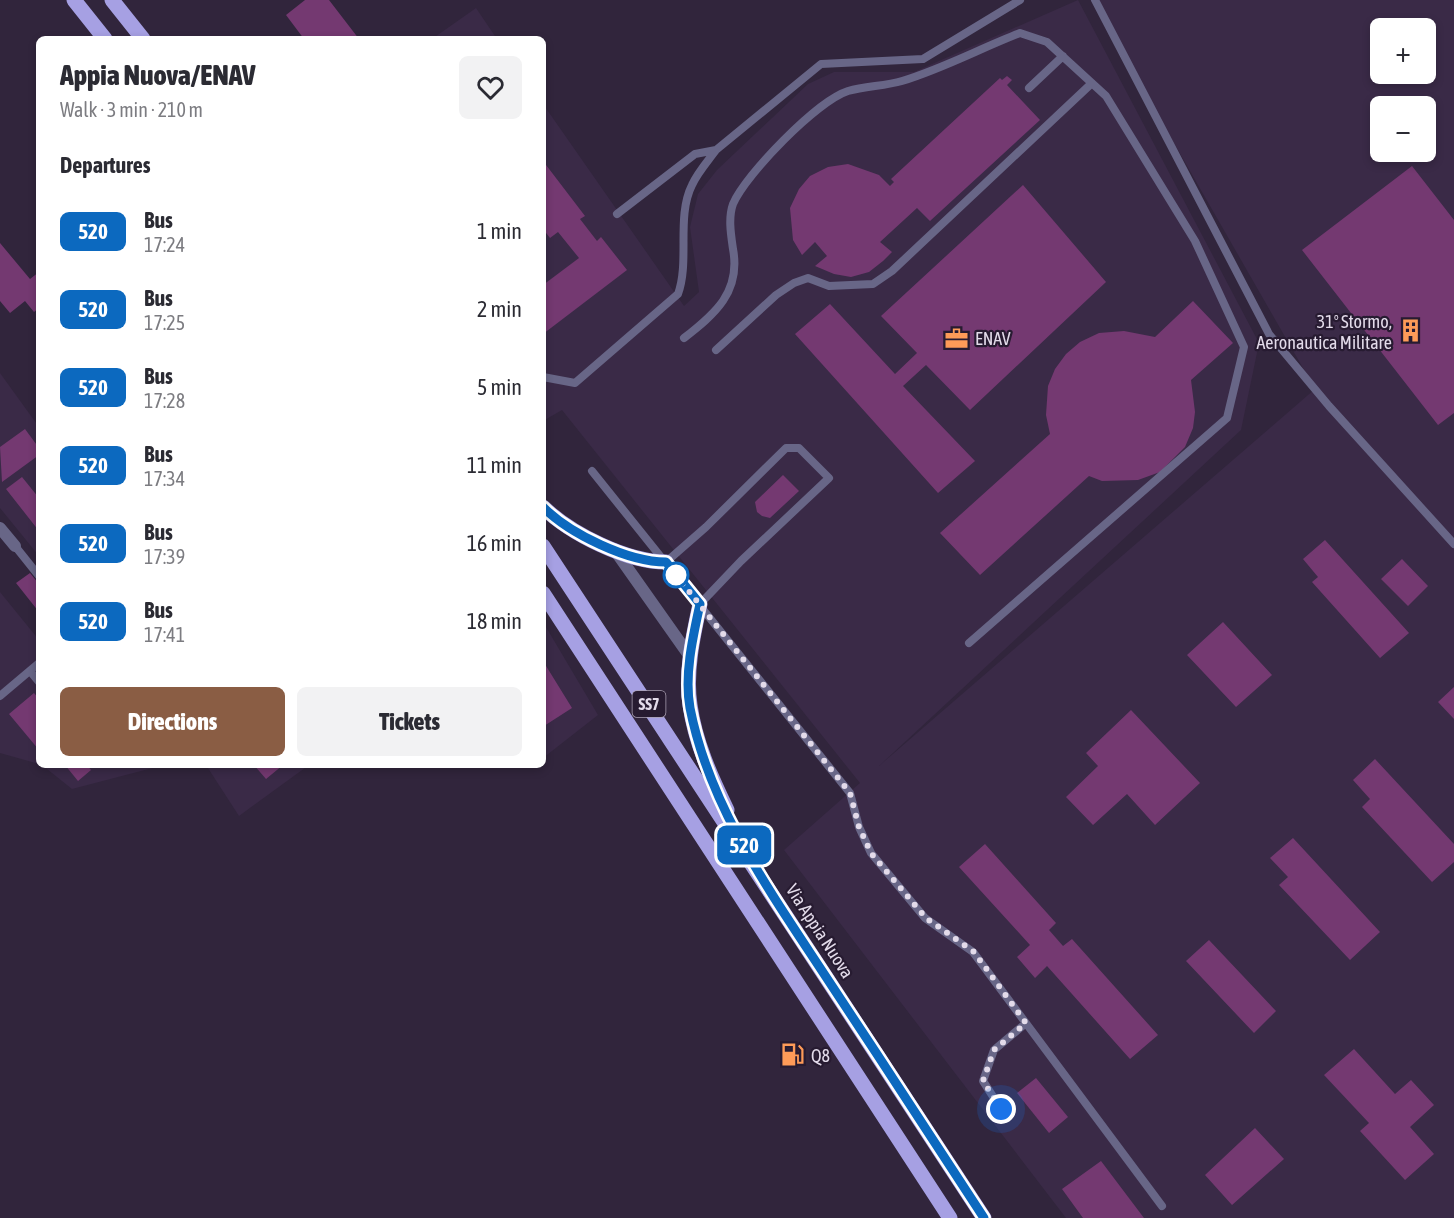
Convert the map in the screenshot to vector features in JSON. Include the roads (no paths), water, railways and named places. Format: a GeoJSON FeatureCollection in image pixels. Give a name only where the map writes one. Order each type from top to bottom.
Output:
{"type":"FeatureCollection","features":[{"type":"Feature","properties":{"kind":"main road"},"geometry":{"type":"LineString","coordinates":[[74,0],[103,36]]}},
{"type":"Feature","properties":{"kind":"main road"},"geometry":{"type":"LineString","coordinates":[[112,0],[141,36]]}},
{"type":"Feature","properties":{"kind":"main road"},"geometry":{"type":"LineString","coordinates":[[546,509],[571,530],[646,562],[666,562]]}},
{"type":"Feature","properties":{"kind":"main road","name":"Via Appia Nuova"},"geometry":{"type":"LineString","coordinates":[[546,551],[984,1218]]}},
{"type":"Feature","properties":{"kind":"main road","name":"SS7"},"geometry":{"type":"LineString","coordinates":[[546,599],[950,1218]]}},
{"type":"Feature","properties":{"kind":"main road"},"geometry":{"type":"LineString","coordinates":[[700,604],[692,658],[690,705],[700,746],[718,792],[753,864]]}},
{"type":"Feature","properties":{"kind":"street"},"geometry":{"type":"LineString","coordinates":[[0,528],[15,546]]}},
{"type":"Feature","properties":{"kind":"street"},"geometry":{"type":"LineString","coordinates":[[613,548],[692,658]]}},
{"type":"Feature","properties":{"kind":"lane"},"geometry":{"type":"LineString","coordinates":[[546,378],[574,383],[678,294],[683,281],[683,231],[692,186],[716,150],[821,64],[923,59],[1020,0]]}},
{"type":"Feature","properties":{"kind":"lane"},"geometry":{"type":"LineString","coordinates":[[1095,0],[1269,334],[1329,406],[1454,544]]}},
{"type":"Feature","properties":{"kind":"lane"},"geometry":{"type":"LineString","coordinates":[[684,338],[712,316],[730,292],[734,275],[734,252],[730,232],[732,207],[745,182],[807,118],[830,101],[848,92],[902,81],[1020,33],[1047,42],[1106,96],[1195,241],[1244,347],[1227,418],[969,643]]}},
{"type":"Feature","properties":{"kind":"lane"},"geometry":{"type":"LineString","coordinates":[[1029,88],[1063,56]]}},
{"type":"Feature","properties":{"kind":"lane"},"geometry":{"type":"LineString","coordinates":[[716,350],[776,295],[794,283],[808,278],[829,286],[873,284],[892,271],[1092,83]]}},
{"type":"Feature","properties":{"kind":"lane"},"geometry":{"type":"LineString","coordinates":[[617,214],[695,154],[716,150]]}},
{"type":"Feature","properties":{"kind":"lane"},"geometry":{"type":"LineString","coordinates":[[666,562],[706,527],[786,448],[799,448],[829,478],[741,561],[700,604]]}},
{"type":"Feature","properties":{"kind":"lane"},"geometry":{"type":"LineString","coordinates":[[592,471],[850,793],[859,827],[871,853],[926,918],[974,952],[1162,1206]]}},
{"type":"Feature","properties":{"kind":"lane"},"geometry":{"type":"LineString","coordinates":[[15,546],[36,572]]}},
{"type":"Feature","properties":{"kind":"lane"},"geometry":{"type":"LineString","coordinates":[[0,696],[36,666]]}},
{"type":"Feature","properties":{"kind":"lane"},"geometry":{"type":"LineString","coordinates":[[30,671],[36,678]]}},
{"type":"Feature","properties":{"kind":"lane"},"geometry":{"type":"LineString","coordinates":[[1001,1109],[983,1081],[994,1050],[1026,1023]]}},
{"type":"Feature","properties":{"kind":"place","name":"31º Stormo, Aeronautica Militare"},"geometry":{"type":"Point","coordinates":[1410,331]}},
{"type":"Feature","properties":{"kind":"place","name":"ENAV"},"geometry":{"type":"Point","coordinates":[957,338]}},
{"type":"Feature","properties":{"kind":"place","name":"Q8"},"geometry":{"type":"Point","coordinates":[793,1055]}}]}
